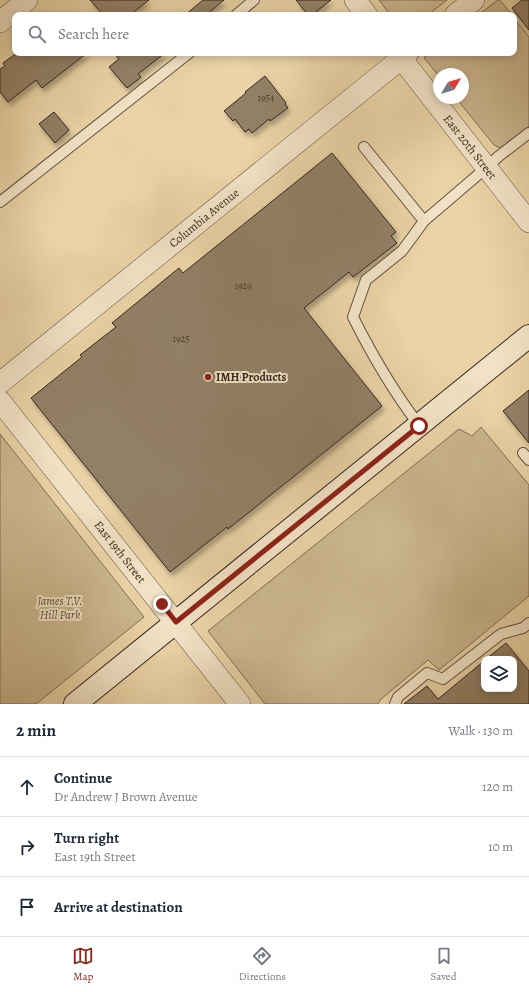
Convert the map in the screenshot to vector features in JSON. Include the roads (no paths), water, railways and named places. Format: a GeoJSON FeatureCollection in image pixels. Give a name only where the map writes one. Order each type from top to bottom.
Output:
{"type":"FeatureCollection","features":[{"type":"Feature","properties":{"kind":"main road"},"geometry":{"type":"LineString","coordinates":[[75,704],[529,336]]}},
{"type":"Feature","properties":{"kind":"street"},"geometry":{"type":"LineString","coordinates":[[12,12],[27,0]]}},
{"type":"Feature","properties":{"kind":"street"},"geometry":{"type":"LineString","coordinates":[[355,0],[365,12]]}},
{"type":"Feature","properties":{"kind":"street"},"geometry":{"type":"LineString","coordinates":[[459,12],[474,0]]}},
{"type":"Feature","properties":{"kind":"street"},"geometry":{"type":"LineString","coordinates":[[0,22],[12,12]]}},
{"type":"Feature","properties":{"kind":"street","name":"Columbia Avenue"},"geometry":{"type":"LineString","coordinates":[[0,383],[401,56]]}},
{"type":"Feature","properties":{"kind":"street","name":"East 20th Street"},"geometry":{"type":"LineString","coordinates":[[403,56],[486,168],[529,222]]}},
{"type":"Feature","properties":{"kind":"street","name":"East 19th Street"},"geometry":{"type":"LineString","coordinates":[[0,400],[240,704]]}},
{"type":"Feature","properties":{"kind":"lane"},"geometry":{"type":"LineString","coordinates":[[240,12],[254,0]]}},
{"type":"Feature","properties":{"kind":"lane"},"geometry":{"type":"LineString","coordinates":[[0,202],[185,56]]}},
{"type":"Feature","properties":{"kind":"lane"},"geometry":{"type":"LineString","coordinates":[[419,426],[370,350],[353,317],[366,280],[402,251],[424,221],[499,156],[529,133]]}},
{"type":"Feature","properties":{"kind":"lane"},"geometry":{"type":"LineString","coordinates":[[364,147],[424,221]]}},
{"type":"Feature","properties":{"kind":"lane"},"geometry":{"type":"LineString","coordinates":[[395,704],[398,697],[428,673],[443,679],[501,634],[523,628],[529,623]]}},
{"type":"Feature","properties":{"kind":"place","name":"IMH Products"},"geometry":{"type":"Point","coordinates":[208,377]}},
{"type":"Feature","properties":{"kind":"park label","name":"James T.V. Hill Park"},"geometry":{"type":"Point","coordinates":[60,608]}}]}
